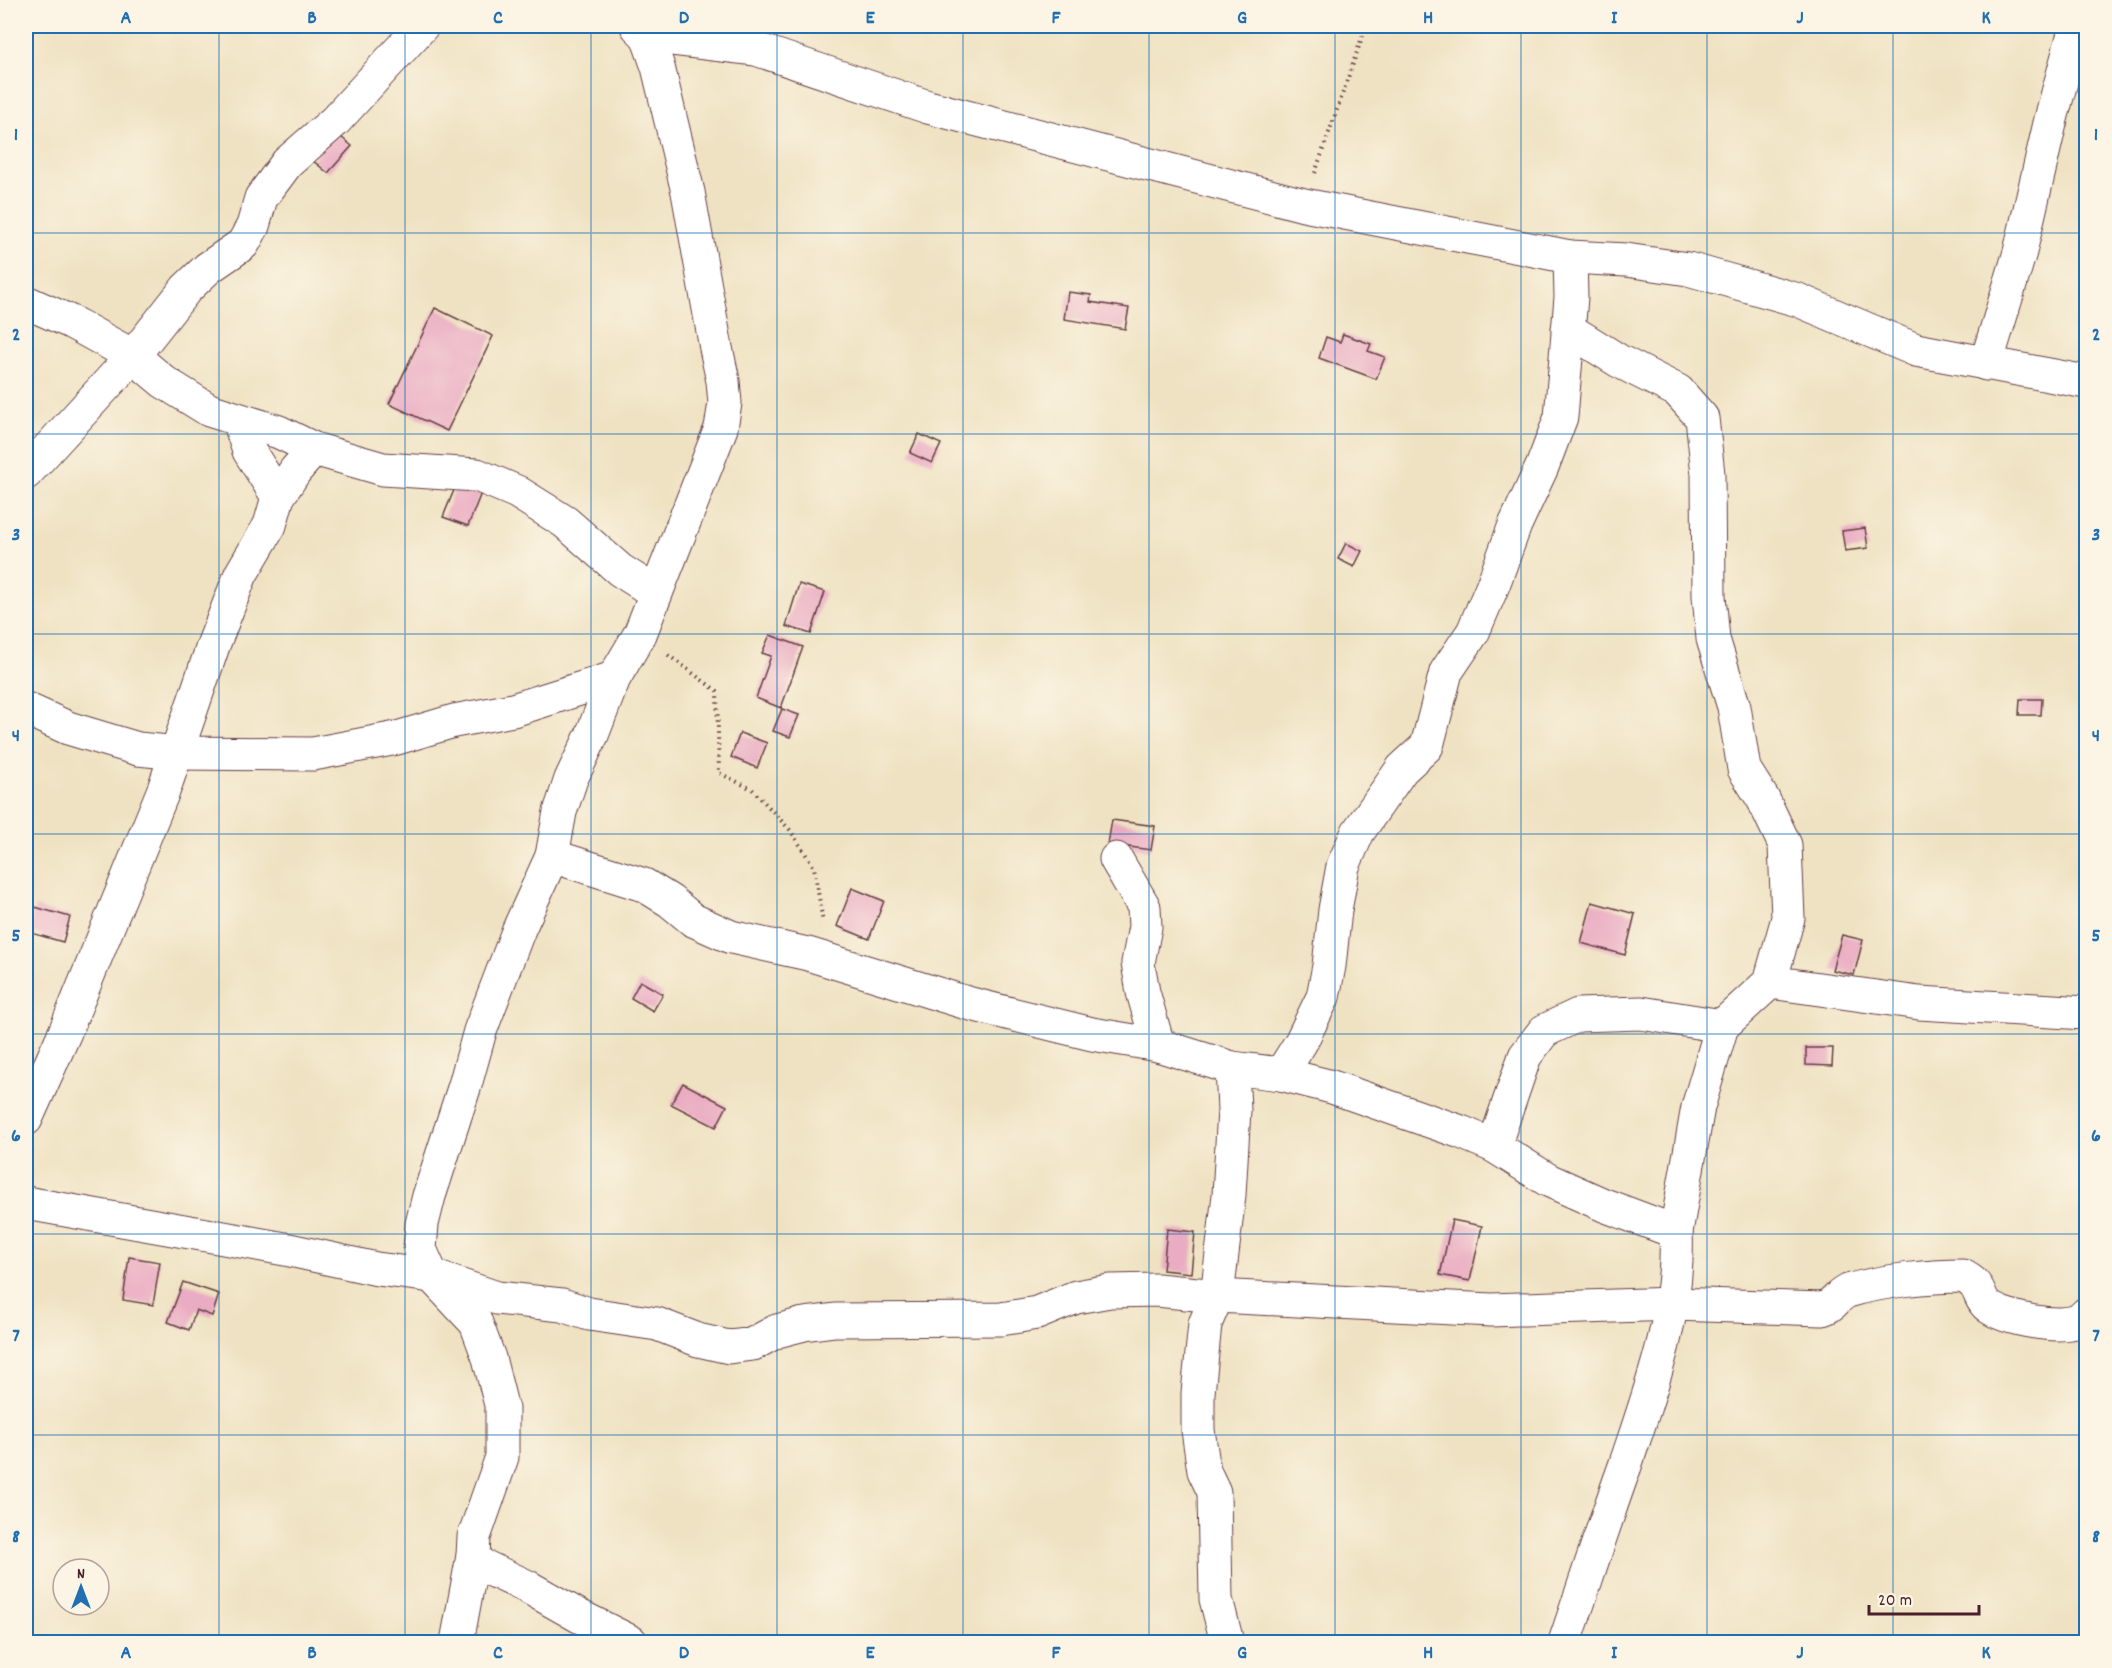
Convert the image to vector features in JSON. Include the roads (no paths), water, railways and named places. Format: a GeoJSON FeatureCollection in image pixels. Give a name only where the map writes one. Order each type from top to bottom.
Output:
{"type":"FeatureCollection","features":[{"type":"Feature","properties":{"kind":"street"},"geometry":{"type":"LineString","coordinates":[[26,473],[133,356],[194,282],[208,268],[243,244],[253,226],[261,198],[287,163],[335,121],[422,26]]}},
{"type":"Feature","properties":{"kind":"street"},"geometry":{"type":"LineString","coordinates":[[1986,364],[2020,252],[2051,119],[2076,26]]}},
{"type":"Feature","properties":{"kind":"street"},"geometry":{"type":"LineString","coordinates":[[642,31],[756,49],[928,107],[1304,205],[1570,257],[1626,260],[1688,269],[1798,300],[1916,350],[2086,382]]}},
{"type":"Feature","properties":{"kind":"street"},"geometry":{"type":"LineString","coordinates":[[457,1642],[474,1537],[502,1457],[502,1409],[489,1358],[476,1323],[432,1276],[420,1249],[422,1224],[494,994],[519,929],[552,856],[560,812],[571,779],[592,735],[614,678],[640,634],[721,428],[725,403],[723,381],[688,192],[658,67],[642,31]]}},
{"type":"Feature","properties":{"kind":"street"},"geometry":{"type":"LineString","coordinates":[[1281,1074],[1301,1042],[1323,997],[1343,866],[1358,832],[1402,770],[1427,746],[1446,672],[1473,632],[1561,417],[1571,297],[1570,257]]}},
{"type":"Feature","properties":{"kind":"street"},"geometry":{"type":"LineString","coordinates":[[26,302],[71,322],[133,356],[164,382],[209,410],[279,432],[314,449],[383,469],[477,475],[517,492],[565,522],[620,570],[656,593]]}},
{"type":"Feature","properties":{"kind":"street"},"geometry":{"type":"LineString","coordinates":[[1565,1642],[1646,1404],[1672,1304],[1677,1252],[1676,1232],[1698,1107],[1722,1026],[1770,982],[1788,918],[1785,845],[1763,799],[1744,769],[1734,707],[1713,639],[1709,596],[1708,474],[1702,418],[1678,391],[1619,361],[1568,329]]}},
{"type":"Feature","properties":{"kind":"street"},"geometry":{"type":"LineString","coordinates":[[239,421],[249,451],[278,497]]}},
{"type":"Feature","properties":{"kind":"street"},"geometry":{"type":"LineString","coordinates":[[26,1119],[69,1022],[178,753],[241,574],[270,525],[278,497],[295,471],[314,449]]}},
{"type":"Feature","properties":{"kind":"street"},"geometry":{"type":"LineString","coordinates":[[26,709],[68,728],[138,749],[178,753],[313,754],[397,738],[454,721],[513,710],[614,678]]}},
{"type":"Feature","properties":{"kind":"street"},"geometry":{"type":"LineString","coordinates":[[552,856],[644,885],[670,901],[693,920],[731,936],[808,954],[967,1003],[1092,1034],[1158,1045],[1232,1068],[1281,1074],[1332,1087],[1461,1132],[1494,1146],[1548,1180],[1604,1205],[1676,1232]]}},
{"type":"Feature","properties":{"kind":"street"},"geometry":{"type":"LineString","coordinates":[[1116,859],[1144,907],[1145,927],[1138,963],[1143,992],[1158,1045]]}},
{"type":"Feature","properties":{"kind":"street"},"geometry":{"type":"LineString","coordinates":[[1770,982],[1919,1003],[2086,1013]]}},
{"type":"Feature","properties":{"kind":"street"},"geometry":{"type":"LineString","coordinates":[[1494,1146],[1525,1056],[1544,1031],[1578,1015],[1641,1013],[1722,1026]]}},
{"type":"Feature","properties":{"kind":"street"},"geometry":{"type":"LineString","coordinates":[[1227,1642],[1216,1599],[1214,1492],[1204,1471],[1198,1430],[1198,1393],[1205,1324],[1217,1296],[1229,1195],[1234,1121],[1232,1068]]}},
{"type":"Feature","properties":{"kind":"street"},"geometry":{"type":"LineString","coordinates":[[26,1203],[285,1249],[377,1269],[432,1276],[496,1298],[562,1305],[589,1314],[657,1324],[698,1340],[729,1347],[753,1344],[777,1331],[804,1324],[835,1320],[1001,1319],[1037,1313],[1076,1297],[1110,1291],[1157,1290],[1217,1296],[1491,1310],[1672,1304],[1822,1309],[1831,1306],[1839,1296],[1846,1292],[1887,1283],[1963,1276],[1975,1284],[1981,1299],[1989,1307],[2006,1315],[2062,1324],[2079,1320],[2086,1314]]}},
{"type":"Feature","properties":{"kind":"street"},"geometry":{"type":"LineString","coordinates":[[472,1556],[478,1564],[528,1587],[631,1642]]}}]}
